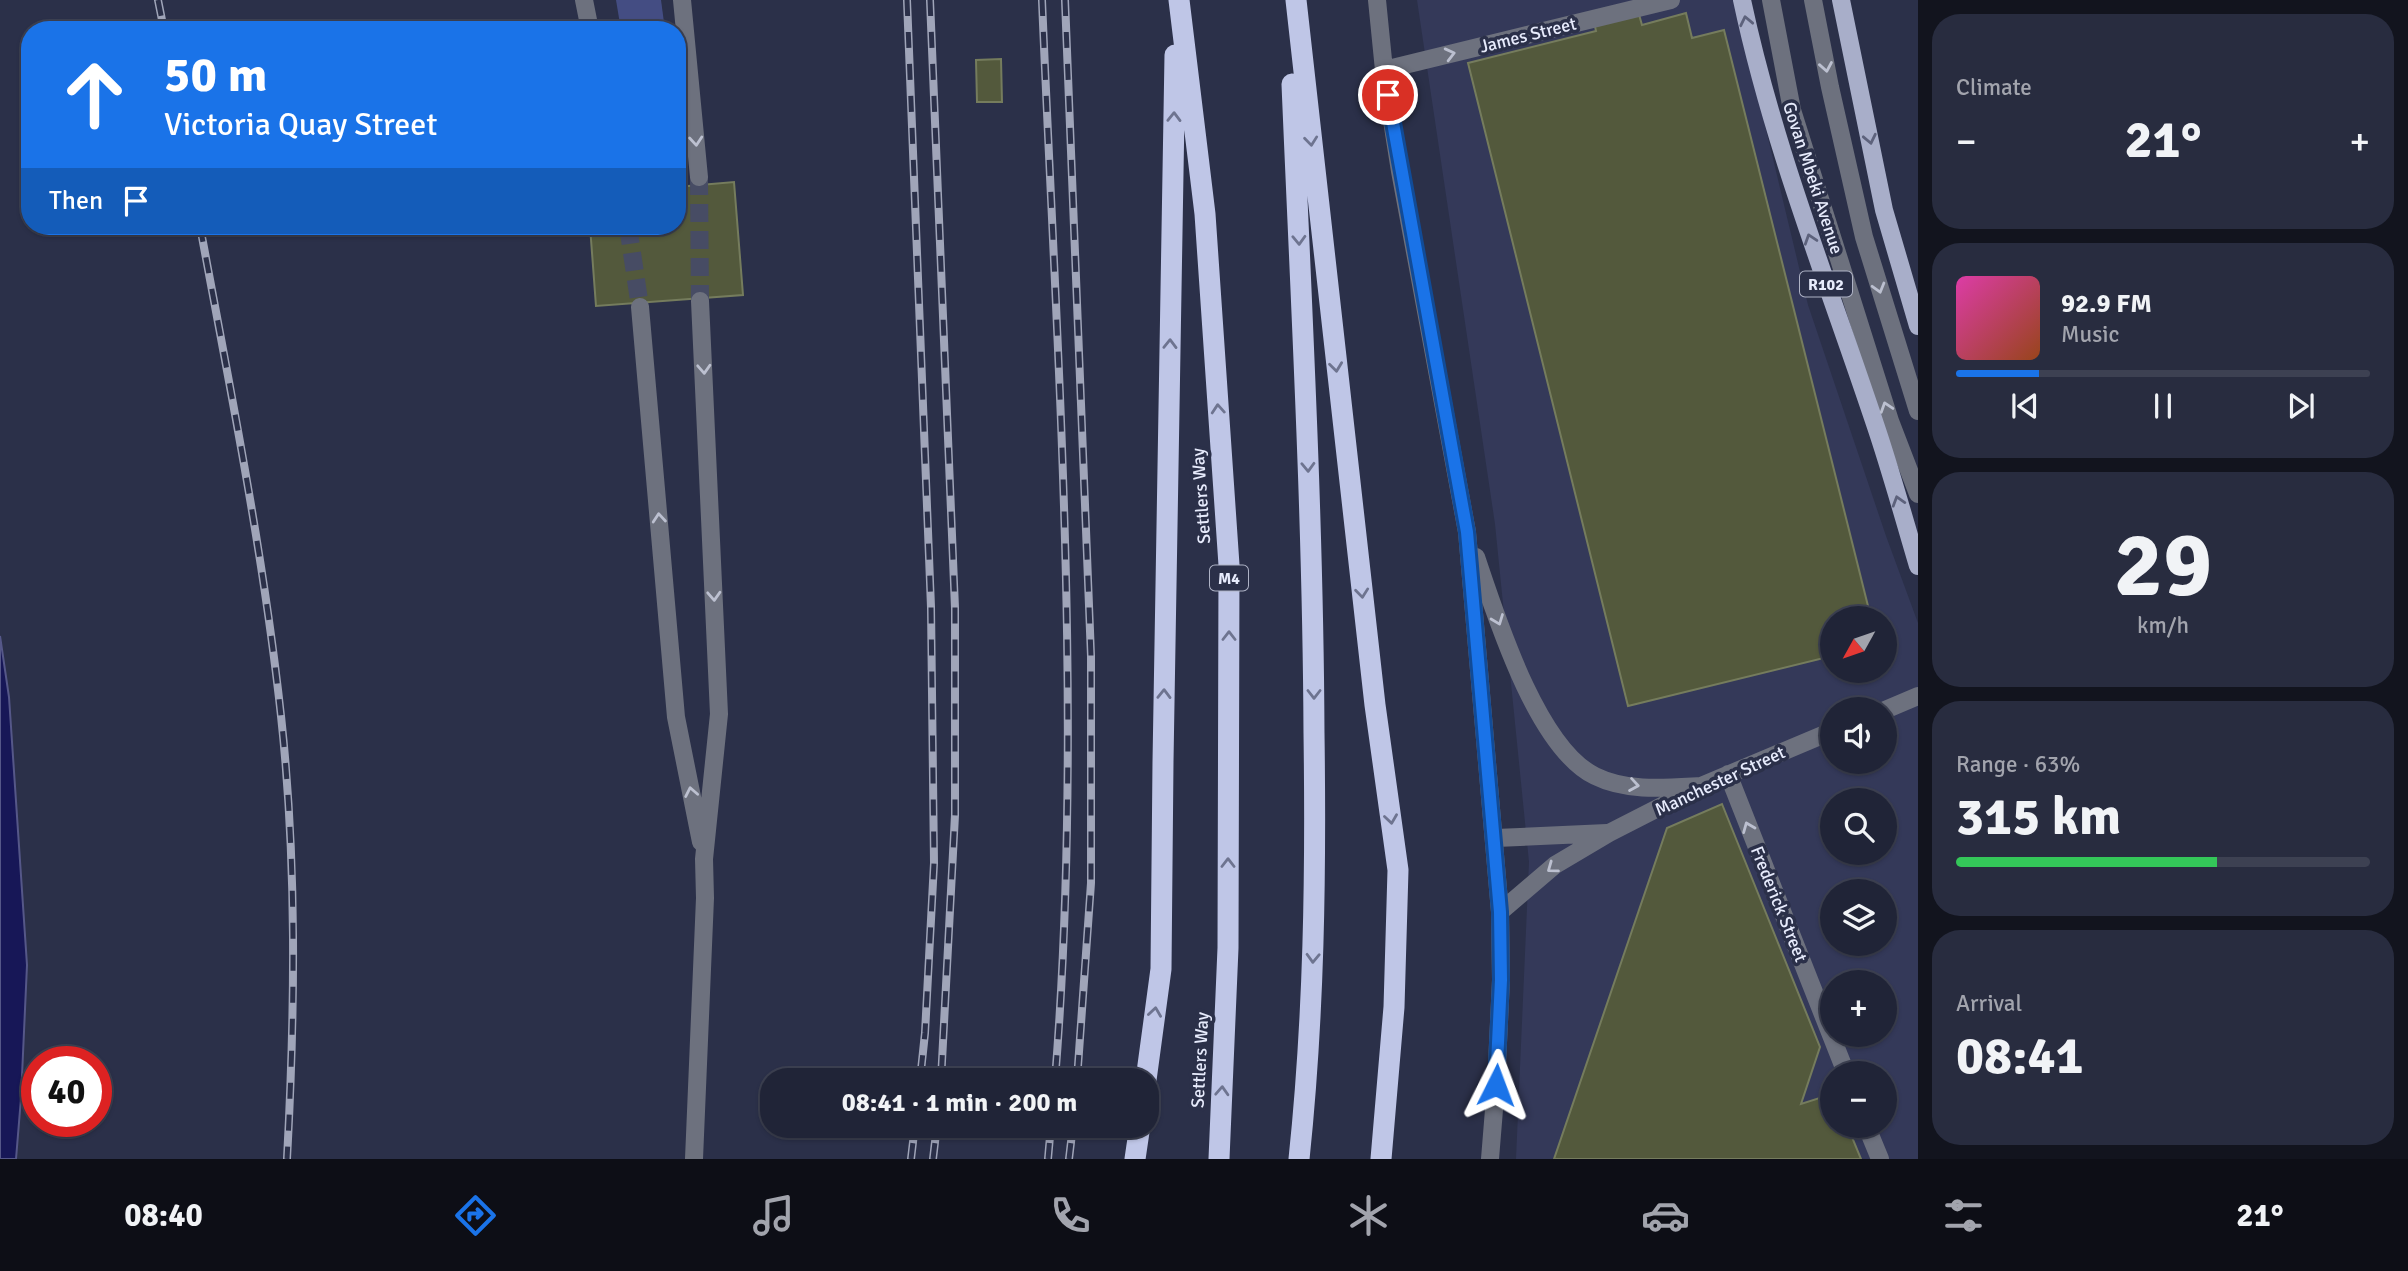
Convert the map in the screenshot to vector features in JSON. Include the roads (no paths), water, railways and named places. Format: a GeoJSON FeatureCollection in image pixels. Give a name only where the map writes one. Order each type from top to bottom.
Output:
{"type":"FeatureCollection","features":[{"type":"Feature","properties":{"kind":"highway"},"geometry":{"type":"LineString","coordinates":[[1148,1068],[1161,969],[1177,0]]}},
{"type":"Feature","properties":{"kind":"highway","name":"Settlers Way"},"geometry":{"type":"LineString","coordinates":[[1177,0],[1206,214],[1229,565],[1228,948],[1219,1159]]}},
{"type":"Feature","properties":{"kind":"highway"},"geometry":{"type":"LineString","coordinates":[[1289,0],[1314,617],[1316,890],[1309,1069],[1299,1159]]}},
{"type":"Feature","properties":{"kind":"highway"},"geometry":{"type":"LineString","coordinates":[[1296,0],[1373,692],[1398,870],[1394,1007],[1381,1159]]}},
{"type":"Feature","properties":{"kind":"highway"},"geometry":{"type":"LineString","coordinates":[[1135,1159],[1138,1138]]}},
{"type":"Feature","properties":{"kind":"main road","name":"Govan Mbeki Avenue"},"geometry":{"type":"LineString","coordinates":[[1742,0],[1773,124],[1811,243],[1876,426],[1918,566]]}},
{"type":"Feature","properties":{"kind":"main road"},"geometry":{"type":"LineString","coordinates":[[1841,0],[1884,210],[1918,326]]}},
{"type":"Feature","properties":{"kind":"street"},"geometry":{"type":"LineString","coordinates":[[584,0],[588,21]]}},
{"type":"Feature","properties":{"kind":"street"},"geometry":{"type":"LineString","coordinates":[[682,0],[684,21]]}},
{"type":"Feature","properties":{"kind":"street"},"geometry":{"type":"LineString","coordinates":[[1377,0],[1384,70],[1400,171],[1467,532],[1496,838],[1500,912],[1497,1058],[1490,1159]]}},
{"type":"Feature","properties":{"kind":"street","name":"James Street"},"geometry":{"type":"LineString","coordinates":[[1384,70],[1671,0]]}},
{"type":"Feature","properties":{"kind":"street"},"geometry":{"type":"LineString","coordinates":[[1771,0],[1793,110],[1890,421],[1918,494]]}},
{"type":"Feature","properties":{"kind":"street"},"geometry":{"type":"LineString","coordinates":[[1814,0],[1832,99],[1864,237],[1918,411]]}},
{"type":"Feature","properties":{"kind":"street"},"geometry":{"type":"LineString","coordinates":[[686,42],[699,177]]}},
{"type":"Feature","properties":{"kind":"street"},"geometry":{"type":"LineString","coordinates":[[694,1159],[705,898],[704,859],[719,714],[700,300]]}},
{"type":"Feature","properties":{"kind":"street"},"geometry":{"type":"LineString","coordinates":[[640,307],[676,717],[704,859]]}},
{"type":"Feature","properties":{"kind":"street"},"geometry":{"type":"LineString","coordinates":[[1467,532],[1498,622],[1526,686],[1546,725],[1569,756],[1594,776],[1633,787],[1700,786]]}},
{"type":"Feature","properties":{"kind":"street"},"geometry":{"type":"LineString","coordinates":[[1897,705],[1918,696]]}},
{"type":"Feature","properties":{"kind":"street","name":"Manchester Street"},"geometry":{"type":"LineString","coordinates":[[1500,912],[1555,865],[1609,833],[1700,786],[1820,736]]}},
{"type":"Feature","properties":{"kind":"street","name":"Frederick Street"},"geometry":{"type":"LineString","coordinates":[[1728,774],[1841,1061]]}},
{"type":"Feature","properties":{"kind":"street","name":"Manchester Street"},"geometry":{"type":"LineString","coordinates":[[1496,838],[1609,833]]}},
{"type":"Feature","properties":{"kind":"street"},"geometry":{"type":"LineString","coordinates":[[1871,1138],[1880,1159]]}},
{"type":"Feature","properties":{"kind":"tunnel"},"geometry":{"type":"LineString","coordinates":[[699,177],[700,301]]}},
{"type":"Feature","properties":{"kind":"tunnel"},"geometry":{"type":"LineString","coordinates":[[629,235],[640,307]]}},
{"type":"Feature","properties":{"kind":"railway"},"geometry":{"type":"LineString","coordinates":[[158,0],[162,21]]}},
{"type":"Feature","properties":{"kind":"railway"},"geometry":{"type":"LineString","coordinates":[[907,0],[931,607],[934,863],[921,1068]]}},
{"type":"Feature","properties":{"kind":"railway"},"geometry":{"type":"LineString","coordinates":[[930,0],[955,608],[955,815],[942,1068]]}},
{"type":"Feature","properties":{"kind":"railway"},"geometry":{"type":"LineString","coordinates":[[1042,0],[1060,405],[1068,675],[1063,945],[1056,1068]]}},
{"type":"Feature","properties":{"kind":"railway"},"geometry":{"type":"LineString","coordinates":[[1065,0],[1091,656],[1091,883],[1078,1068]]}},
{"type":"Feature","properties":{"kind":"railway"},"geometry":{"type":"LineString","coordinates":[[202,235],[255,531],[281,716],[290,826],[293,937],[287,1159]]}},
{"type":"Feature","properties":{"kind":"railway"},"geometry":{"type":"LineString","coordinates":[[911,1159],[913,1138]]}},
{"type":"Feature","properties":{"kind":"railway"},"geometry":{"type":"LineString","coordinates":[[933,1159],[935,1138]]}},
{"type":"Feature","properties":{"kind":"railway"},"geometry":{"type":"LineString","coordinates":[[1048,1159],[1050,1138]]}},
{"type":"Feature","properties":{"kind":"railway"},"geometry":{"type":"LineString","coordinates":[[1069,1159],[1071,1138]]}}]}
